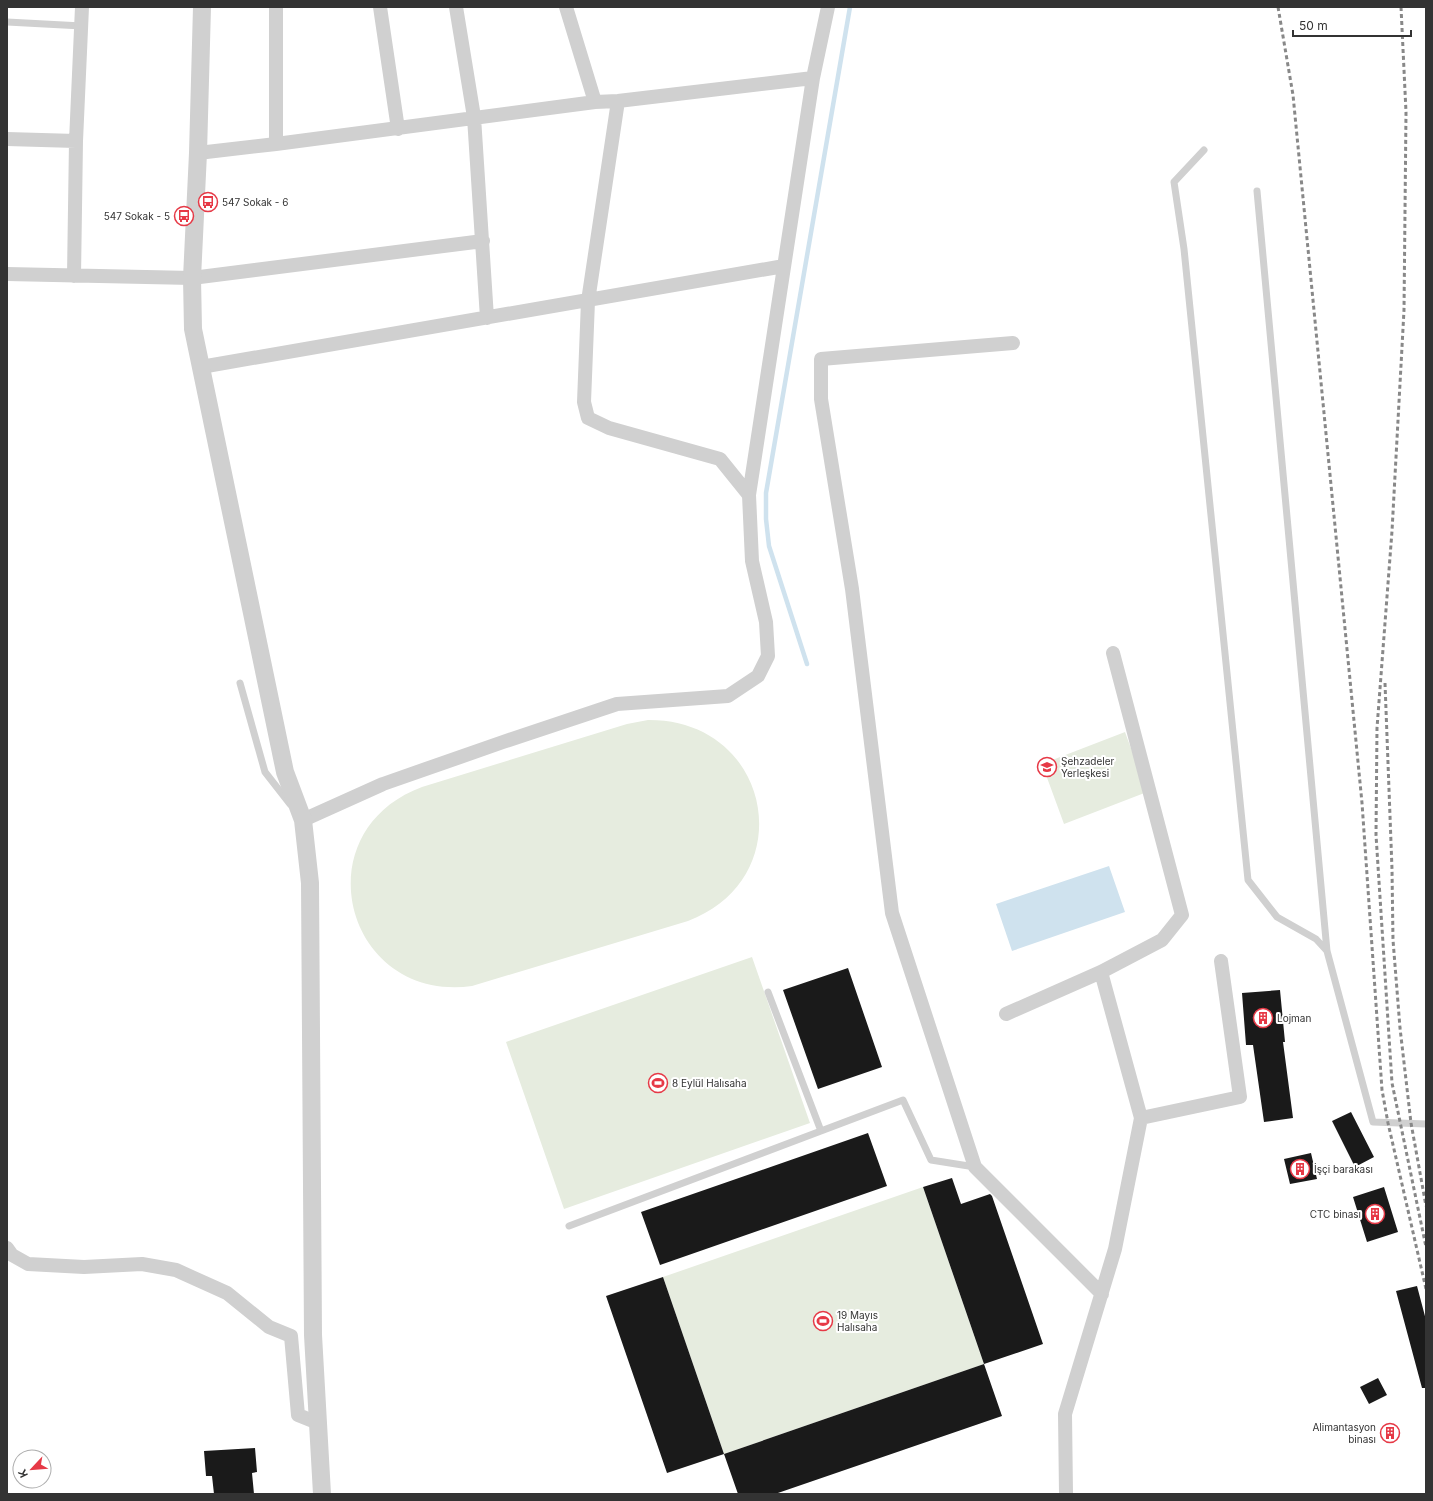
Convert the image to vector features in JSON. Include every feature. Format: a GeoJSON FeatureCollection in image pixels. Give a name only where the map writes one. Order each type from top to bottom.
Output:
{"type":"FeatureCollection","features":[{"type":"Feature","properties":{"kind":"street"},"geometry":{"type":"LineString","coordinates":[[74,276],[76,141],[82,7]]}},
{"type":"Feature","properties":{"kind":"street"},"geometry":{"type":"LineString","coordinates":[[202,7],[198,153],[192,278],[193,329],[285,772],[303,820],[310,883],[313,1335],[322,1494]]}},
{"type":"Feature","properties":{"kind":"street"},"geometry":{"type":"LineString","coordinates":[[276,7],[276,144]]}},
{"type":"Feature","properties":{"kind":"street"},"geometry":{"type":"LineString","coordinates":[[380,7],[398,128]]}},
{"type":"Feature","properties":{"kind":"street"},"geometry":{"type":"LineString","coordinates":[[456,7],[474,117],[487,318]]}},
{"type":"Feature","properties":{"kind":"street"},"geometry":{"type":"LineString","coordinates":[[566,7],[596,102]]}},
{"type":"Feature","properties":{"kind":"street"},"geometry":{"type":"LineString","coordinates":[[303,820],[383,784],[617,704],[728,696],[758,676],[768,656],[767,629],[752,561],[749,495],[813,78],[828,7]]}},
{"type":"Feature","properties":{"kind":"street"},"geometry":{"type":"LineString","coordinates":[[198,153],[596,102],[618,101],[813,78]]}},
{"type":"Feature","properties":{"kind":"street"},"geometry":{"type":"LineString","coordinates":[[618,101],[588,301],[584,402],[588,418],[609,428],[720,459],[749,495]]}},
{"type":"Feature","properties":{"kind":"street"},"geometry":{"type":"LineString","coordinates":[[7,139],[76,141]]}},
{"type":"Feature","properties":{"kind":"street"},"geometry":{"type":"LineString","coordinates":[[7,274],[192,278],[483,241]]}},
{"type":"Feature","properties":{"kind":"street"},"geometry":{"type":"LineString","coordinates":[[201,367],[784,266]]}},
{"type":"Feature","properties":{"kind":"street"},"geometry":{"type":"LineString","coordinates":[[1013,343],[821,359],[821,399],[852,589],[892,913],[975,1167],[1102,1294]]}},
{"type":"Feature","properties":{"kind":"street"},"geometry":{"type":"LineString","coordinates":[[1006,1014],[1101,972],[1162,940],[1182,915],[1113,653]]}},
{"type":"Feature","properties":{"kind":"street"},"geometry":{"type":"LineString","coordinates":[[1141,1118],[1240,1097],[1221,961]]}},
{"type":"Feature","properties":{"kind":"street"},"geometry":{"type":"LineString","coordinates":[[1066,1494],[1065,1414],[1115,1249],[1141,1118],[1101,972]]}},
{"type":"Feature","properties":{"kind":"street"},"geometry":{"type":"LineString","coordinates":[[7,1248],[12,1256],[28,1264],[84,1267],[142,1264],[176,1270],[227,1293],[269,1327],[291,1336],[298,1415],[318,1423]]}},
{"type":"Feature","properties":{"kind":"lane"},"geometry":{"type":"LineString","coordinates":[[7,22],[82,26]]}},
{"type":"Feature","properties":{"kind":"lane"},"geometry":{"type":"LineString","coordinates":[[1204,150],[1174,182],[1184,249],[1248,880],[1277,917],[1316,939],[1327,951]]}},
{"type":"Feature","properties":{"kind":"lane"},"geometry":{"type":"LineString","coordinates":[[1257,191],[1327,951],[1373,1122],[1426,1124]]}},
{"type":"Feature","properties":{"kind":"lane"},"geometry":{"type":"LineString","coordinates":[[240,683],[265,772],[303,820]]}},
{"type":"Feature","properties":{"kind":"lane"},"geometry":{"type":"LineString","coordinates":[[768,992],[821,1131]]}},
{"type":"Feature","properties":{"kind":"lane"},"geometry":{"type":"LineString","coordinates":[[569,1226],[903,1100],[931,1160],[975,1167]]}},
{"type":"Feature","properties":{"kind":"shaded area"},"geometry":{"type":"Polygon","coordinates":[[[648,720],[690,727],[723,745],[745,772],[757,804],[758,838],[747,871],[724,900],[688,921],[472,986],[428,984],[394,968],[368,942],[354,910],[351,874],[361,839],[384,809],[422,787],[627,724],[648,720]]]}},
{"type":"Feature","properties":{"kind":"shaded area"},"geometry":{"type":"Polygon","coordinates":[[[1125,732],[1147,792],[1064,824],[1042,764],[1125,732]]]}},
{"type":"Feature","properties":{"kind":"shaded area","name":"8 Eylül Halısaha"},"geometry":{"type":"Polygon","coordinates":[[[752,957],[810,1123],[564,1209],[506,1042],[752,957]]]}},
{"type":"Feature","properties":{"kind":"shaded area","name":"19 Mayıs Halısaha"},"geometry":{"type":"Polygon","coordinates":[[[923,1187],[984,1364],[724,1454],[663,1277],[923,1187]]]}},
{"type":"Feature","properties":{"kind":"water"},"geometry":{"type":"Polygon","coordinates":[[[1109,866],[1125,912],[1012,951],[996,904],[1109,866]]]}},
{"type":"Feature","properties":{"kind":"building"},"geometry":{"type":"Polygon","coordinates":[[[848,968],[882,1067],[818,1089],[783,990],[848,968]]]}},
{"type":"Feature","properties":{"kind":"building"},"geometry":{"type":"Polygon","coordinates":[[[1280,990],[1285,1042],[1283,1042],[1293,1118],[1264,1122],[1253,1045],[1246,1045],[1242,993],[1280,990]]]}},
{"type":"Feature","properties":{"kind":"building"},"geometry":{"type":"Polygon","coordinates":[[[1351,1112],[1374,1157],[1355,1167],[1332,1121],[1351,1112]]]}},
{"type":"Feature","properties":{"kind":"building"},"geometry":{"type":"Polygon","coordinates":[[[868,1133],[887,1186],[660,1265],[641,1212],[868,1133]]]}},
{"type":"Feature","properties":{"kind":"building","name":"İşçi barakası"},"geometry":{"type":"Polygon","coordinates":[[[1311,1153],[1317,1179],[1290,1184],[1284,1159],[1311,1153]]]}},
{"type":"Feature","properties":{"kind":"building"},"geometry":{"type":"Polygon","coordinates":[[[952,1178],[961,1204],[990,1194],[992,1196],[1043,1344],[984,1364],[923,1187],[952,1178]]]}},
{"type":"Feature","properties":{"kind":"building","name":"CTC binası"},"geometry":{"type":"Polygon","coordinates":[[[1384,1187],[1398,1232],[1367,1242],[1353,1197],[1384,1187]]]}},
{"type":"Feature","properties":{"kind":"building"},"geometry":{"type":"Polygon","coordinates":[[[663,1277],[724,1454],[667,1473],[606,1296],[663,1277]]]}},
{"type":"Feature","properties":{"kind":"building"},"geometry":{"type":"Polygon","coordinates":[[[1417,1286],[1426,1320],[1426,1388],[1422,1388],[1396,1291],[1417,1286]]]}},
{"type":"Feature","properties":{"kind":"building"},"geometry":{"type":"Polygon","coordinates":[[[984,1364],[1002,1416],[775,1494],[738,1494],[724,1454],[984,1364]]]}},
{"type":"Feature","properties":{"kind":"building"},"geometry":{"type":"Polygon","coordinates":[[[1378,1378],[1387,1395],[1369,1404],[1360,1387],[1378,1378]]]}},
{"type":"Feature","properties":{"kind":"building"},"geometry":{"type":"Polygon","coordinates":[[[255,1448],[257,1472],[252,1473],[254,1494],[214,1494],[212,1476],[206,1476],[204,1451],[255,1448]]]}},
{"type":"Feature","properties":{"kind":"waterway"},"geometry":{"type":"LineString","coordinates":[[807,664],[769,546],[766,519],[766,493],[850,7]]}},
{"type":"Feature","properties":{"kind":"railway"},"geometry":{"type":"LineString","coordinates":[[1278,7],[1293,95],[1362,803],[1382,1090],[1388,1123],[1426,1289]]}},
{"type":"Feature","properties":{"kind":"railway"},"geometry":{"type":"LineString","coordinates":[[1401,7],[1406,112],[1404,310],[1392,531],[1377,728],[1376,835],[1392,1083],[1426,1247]]}},
{"type":"Feature","properties":{"kind":"railway"},"geometry":{"type":"LineString","coordinates":[[1385,683],[1392,869],[1393,940],[1400,1028],[1411,1123],[1426,1206]]}},
{"type":"Feature","properties":{"kind":"place","name":"547 Sokak - 6"},"geometry":{"type":"Point","coordinates":[208,202]}},
{"type":"Feature","properties":{"kind":"place","name":"547 Sokak - 5"},"geometry":{"type":"Point","coordinates":[184,216]}},
{"type":"Feature","properties":{"kind":"place","name":"Şehzadeler Yerleşkesi"},"geometry":{"type":"Point","coordinates":[1047,767]}},
{"type":"Feature","properties":{"kind":"place","name":"Lojman"},"geometry":{"type":"Point","coordinates":[1263,1018]}},
{"type":"Feature","properties":{"kind":"place","name":"8 Eylül Halısaha"},"geometry":{"type":"Point","coordinates":[658,1083]}},
{"type":"Feature","properties":{"kind":"place","name":"İşçi barakası"},"geometry":{"type":"Point","coordinates":[1300,1169]}},
{"type":"Feature","properties":{"kind":"place","name":"CTC binası"},"geometry":{"type":"Point","coordinates":[1375,1214]}},
{"type":"Feature","properties":{"kind":"place","name":"19 Mayıs Halısaha"},"geometry":{"type":"Point","coordinates":[823,1321]}},
{"type":"Feature","properties":{"kind":"place","name":"Alimantasyon binası"},"geometry":{"type":"Point","coordinates":[1390,1433]}}]}
